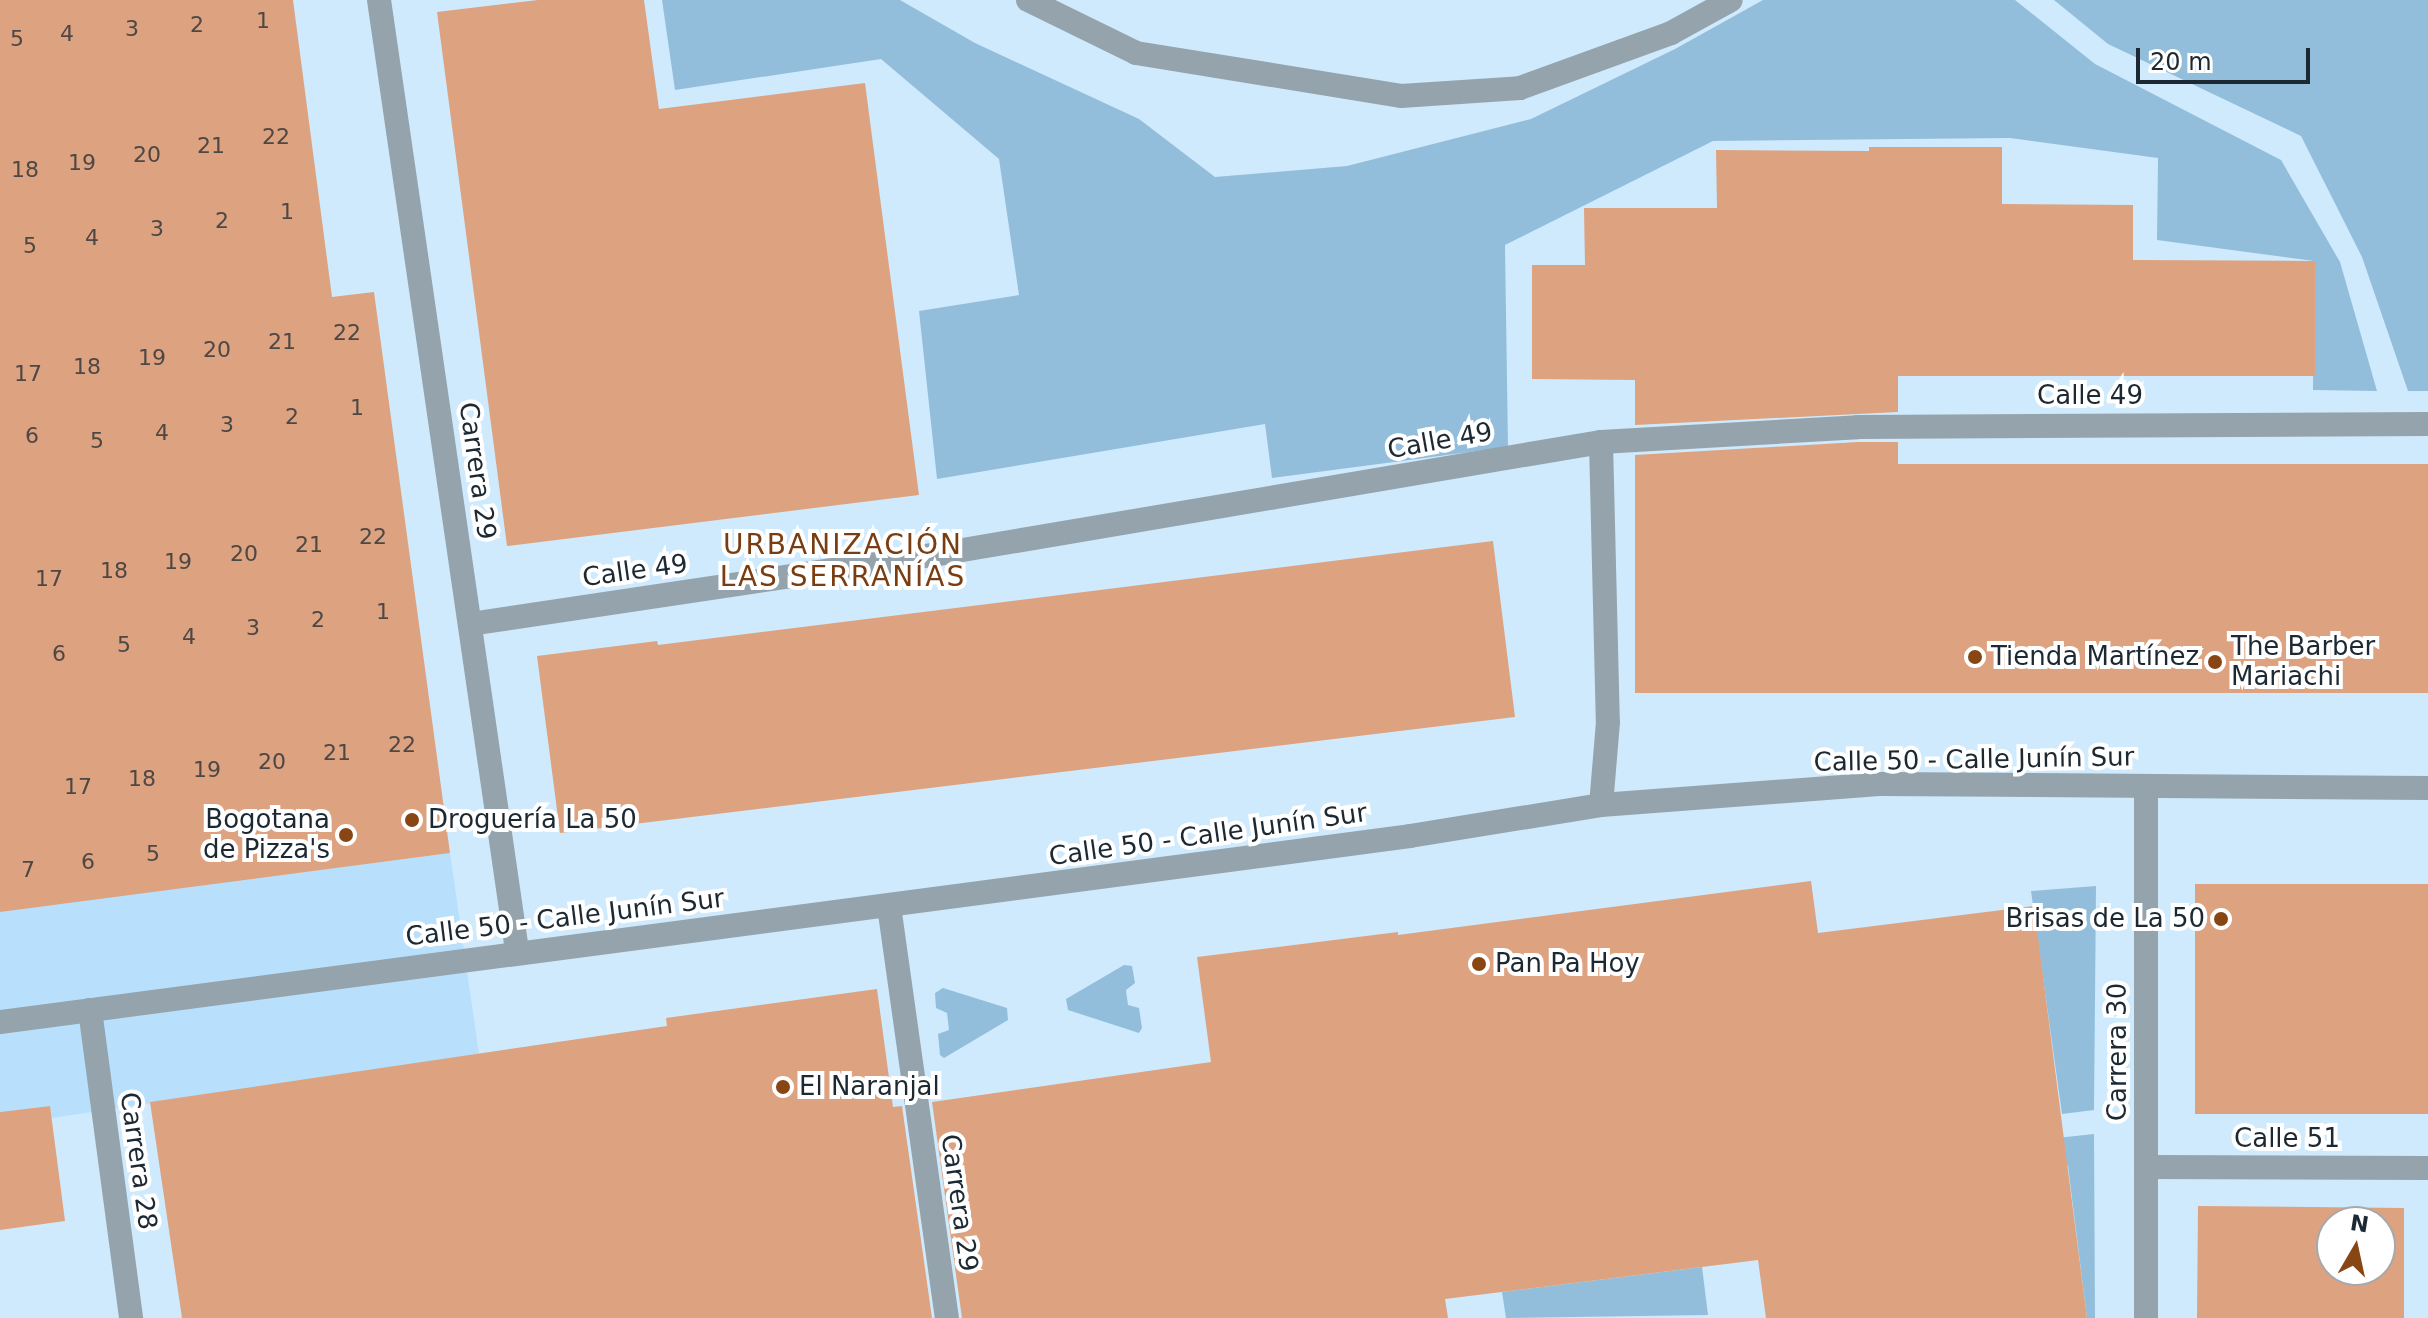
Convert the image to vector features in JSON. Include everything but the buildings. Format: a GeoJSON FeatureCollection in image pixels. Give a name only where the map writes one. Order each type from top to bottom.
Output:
{"type":"FeatureCollection","features":[{"type":"Feature","properties":{"kind":"street","name":"Carrera 29"},"geometry":{"type":"LineString","coordinates":[[379,0],[517,951]]}},
{"type":"Feature","properties":{"kind":"street"},"geometry":{"type":"LineString","coordinates":[[1028,0],[1136,53],[1401,96],[1520,88],[1671,33],[1731,0]]}},
{"type":"Feature","properties":{"kind":"street","name":"Calle 49"},"geometry":{"type":"LineString","coordinates":[[470,624],[933,555],[1601,442],[1858,427],[2428,424]]}},
{"type":"Feature","properties":{"kind":"street"},"geometry":{"type":"LineString","coordinates":[[1601,442],[1608,722],[1601,805]]}},
{"type":"Feature","properties":{"kind":"street","name":"Calle 50 - Calle Junín Sur"},"geometry":{"type":"LineString","coordinates":[[0,1022],[517,951],[889,906],[1410,836],[1601,805],[1882,784],[2428,788]]}},
{"type":"Feature","properties":{"kind":"street","name":"Carrera 30"},"geometry":{"type":"LineString","coordinates":[[2146,786],[2146,1318]]}},
{"type":"Feature","properties":{"kind":"street","name":"Carrera 29"},"geometry":{"type":"LineString","coordinates":[[889,906],[947,1318]]}},
{"type":"Feature","properties":{"kind":"street","name":"Carrera 28"},"geometry":{"type":"LineString","coordinates":[[90,1010],[131,1318]]}},
{"type":"Feature","properties":{"kind":"street","name":"Calle 51"},"geometry":{"type":"LineString","coordinates":[[2147,1167],[2428,1168]]}},
{"type":"Feature","properties":{"kind":"shaded area"},"geometry":{"type":"Polygon","coordinates":[[[662,0],[900,0],[975,43],[1139,119],[1215,177],[1347,166],[1531,119],[1675,49],[1763,0],[2015,0],[2095,64],[2281,160],[2340,262],[2377,391],[2313,390],[2314,261],[2157,240],[2158,158],[2010,138],[1713,141],[1505,245],[1508,447],[1272,478],[1265,424],[937,479],[919,311],[1019,295],[999,159],[881,59],[675,90],[662,0]]]}},
{"type":"Feature","properties":{"kind":"shaded area"},"geometry":{"type":"Polygon","coordinates":[[[2054,0],[2428,0],[2428,391],[2408,391],[2362,257],[2301,136],[2108,44],[2054,0]]]}},
{"type":"Feature","properties":{"kind":"shaded area"},"geometry":{"type":"Polygon","coordinates":[[[450,853],[479,1054],[52,1118],[49,1106],[0,1112],[0,911],[450,853]]]}},
{"type":"Feature","properties":{"kind":"shaded area"},"geometry":{"type":"Polygon","coordinates":[[[2096,886],[2094,1110],[2062,1114],[2031,891],[2096,886]]]}},
{"type":"Feature","properties":{"kind":"shaded area"},"geometry":{"type":"Polygon","coordinates":[[[1124,965],[1132,966],[1135,983],[1126,990],[1128,1005],[1139,1008],[1142,1028],[1139,1033],[1068,1010],[1066,999],[1124,965]]]}},
{"type":"Feature","properties":{"kind":"shaded area"},"geometry":{"type":"Polygon","coordinates":[[[943,988],[1007,1008],[1008,1020],[944,1058],[940,1055],[938,1034],[949,1030],[947,1013],[936,1008],[935,993],[943,988]]]}},
{"type":"Feature","properties":{"kind":"shaded area"},"geometry":{"type":"Polygon","coordinates":[[[2094,1134],[2095,1318],[2087,1318],[2068,1166],[2058,1160],[2057,1138],[2094,1134]]]}},
{"type":"Feature","properties":{"kind":"shaded area"},"geometry":{"type":"Polygon","coordinates":[[[1702,1267],[1708,1315],[1506,1318],[1502,1292],[1702,1267]]]}},
{"type":"Feature","properties":{"kind":"place","name":"Tienda Martínez"},"geometry":{"type":"Point","coordinates":[1975,657]}},
{"type":"Feature","properties":{"kind":"place","name":"The Barber Mariachi"},"geometry":{"type":"Point","coordinates":[2215,662]}},
{"type":"Feature","properties":{"kind":"place","name":"Droguería La 50"},"geometry":{"type":"Point","coordinates":[412,820]}},
{"type":"Feature","properties":{"kind":"place","name":"Bogotana de Pizza's"},"geometry":{"type":"Point","coordinates":[346,835]}},
{"type":"Feature","properties":{"kind":"place","name":"Brisas de La 50"},"geometry":{"type":"Point","coordinates":[2221,919]}},
{"type":"Feature","properties":{"kind":"place","name":"Pan Pa Hoy"},"geometry":{"type":"Point","coordinates":[1479,964]}},
{"type":"Feature","properties":{"kind":"place","name":"El Naranjal"},"geometry":{"type":"Point","coordinates":[783,1087]}},
{"type":"Feature","properties":{"kind":"district","name":"URBANIZACIÓN LAS SERRANÍAS"},"geometry":{"type":"Point","coordinates":[843,561]}}]}
